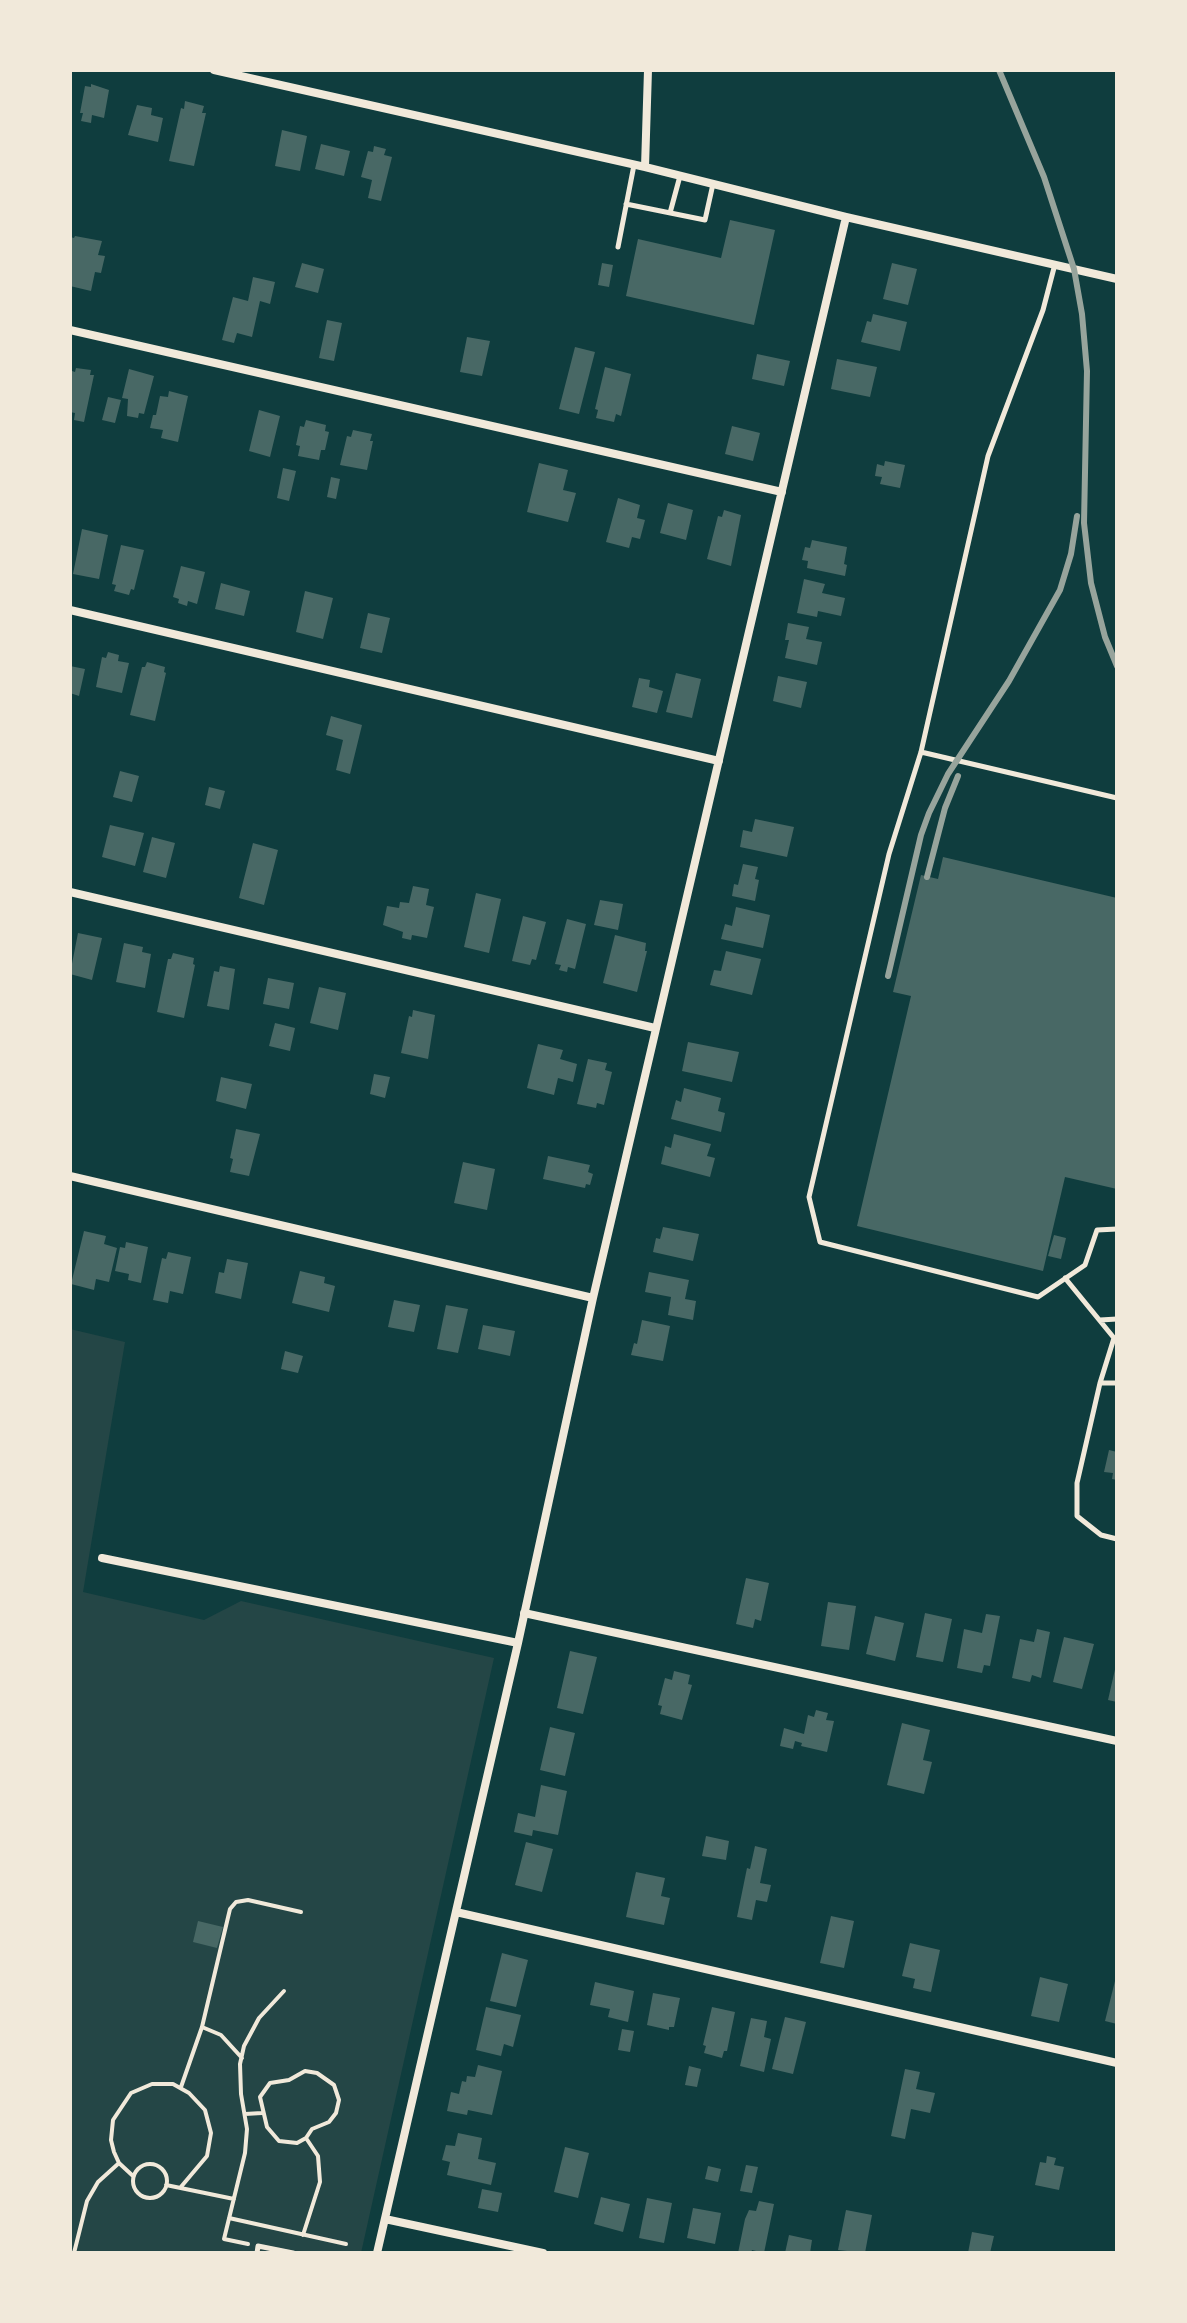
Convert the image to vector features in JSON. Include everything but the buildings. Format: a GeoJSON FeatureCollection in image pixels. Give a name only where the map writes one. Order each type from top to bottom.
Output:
{"type":"FeatureCollection","features":[{"type":"Feature","properties":{"kind":"street"},"geometry":{"type":"LineString","coordinates":[[214,70],[645,167],[1117,279]]}},
{"type":"Feature","properties":{"kind":"street"},"geometry":{"type":"LineString","coordinates":[[645,167],[648,70]]}},
{"type":"Feature","properties":{"kind":"street"},"geometry":{"type":"LineString","coordinates":[[377,2253],[518,1643],[655,1028],[846,217]]}},
{"type":"Feature","properties":{"kind":"street"},"geometry":{"type":"LineString","coordinates":[[70,330],[782,492]]}},
{"type":"Feature","properties":{"kind":"street"},"geometry":{"type":"LineString","coordinates":[[70,610],[719,761]]}},
{"type":"Feature","properties":{"kind":"street"},"geometry":{"type":"LineString","coordinates":[[70,892],[655,1028]]}},
{"type":"Feature","properties":{"kind":"street"},"geometry":{"type":"LineString","coordinates":[[70,1176],[593,1298]]}},
{"type":"Feature","properties":{"kind":"street"},"geometry":{"type":"LineString","coordinates":[[102,1558],[518,1643]]}},
{"type":"Feature","properties":{"kind":"street"},"geometry":{"type":"LineString","coordinates":[[524,1613],[1117,1741]]}},
{"type":"Feature","properties":{"kind":"street"},"geometry":{"type":"LineString","coordinates":[[456,1912],[1117,2063]]}},
{"type":"Feature","properties":{"kind":"street"},"geometry":{"type":"LineString","coordinates":[[385,2219],[543,2253]]}},
{"type":"Feature","properties":{"kind":"lane"},"geometry":{"type":"LineString","coordinates":[[618,247],[634,165]]}},
{"type":"Feature","properties":{"kind":"lane"},"geometry":{"type":"LineString","coordinates":[[670,213],[680,176]]}},
{"type":"Feature","properties":{"kind":"lane"},"geometry":{"type":"LineString","coordinates":[[626,204],[705,220],[713,184]]}},
{"type":"Feature","properties":{"kind":"lane"},"geometry":{"type":"LineString","coordinates":[[1055,264],[1043,310],[988,456],[921,752],[889,854],[809,1197],[820,1242],[1038,1297],[1085,1265],[1097,1230],[1117,1229]]}},
{"type":"Feature","properties":{"kind":"lane"},"geometry":{"type":"LineString","coordinates":[[921,752],[1117,798]]}},
{"type":"Feature","properties":{"kind":"lane"},"geometry":{"type":"LineString","coordinates":[[1065,1278],[1114,1338],[1100,1383],[1077,1483],[1077,1516],[1101,1535],[1117,1539]]}},
{"type":"Feature","properties":{"kind":"lane"},"geometry":{"type":"LineString","coordinates":[[1100,1320],[1117,1319]]}},
{"type":"Feature","properties":{"kind":"lane"},"geometry":{"type":"LineString","coordinates":[[1100,1383],[1117,1383]]}},
{"type":"Feature","properties":{"kind":"lane"},"geometry":{"type":"LineString","coordinates":[[257,2249],[293,2253]]}},
{"type":"Feature","properties":{"kind":"path"},"geometry":{"type":"LineString","coordinates":[[181,2087],[202,2027],[230,1909],[236,1902],[259,1901],[301,1912]]}},
{"type":"Feature","properties":{"kind":"path"},"geometry":{"type":"LineString","coordinates":[[257,2249],[224,2239],[245,2153],[247,2129],[239,2077],[244,2046],[259,2018],[284,1991]]}},
{"type":"Feature","properties":{"kind":"path"},"geometry":{"type":"LineString","coordinates":[[202,2027],[221,2035],[242,2058]]}},
{"type":"Feature","properties":{"kind":"path"},"geometry":{"type":"LineString","coordinates":[[305,2071],[327,2078],[334,2085],[339,2100],[336,2113],[329,2122],[312,2129],[306,2138],[297,2143],[279,2141],[267,2127],[262,2113],[260,2097],[270,2083],[289,2080],[305,2071]]}},
{"type":"Feature","properties":{"kind":"path"},"geometry":{"type":"LineString","coordinates":[[133,2176],[141,2166],[154,2164],[164,2172],[166,2185],[159,2195],[146,2197],[135,2189],[133,2176],[119,2163],[114,2152],[113,2120],[131,2093],[152,2084],[166,2083],[181,2087],[205,2110],[211,2133],[207,2156],[180,2188]]}},
{"type":"Feature","properties":{"kind":"path"},"geometry":{"type":"LineString","coordinates":[[245,2114],[262,2113]]}},
{"type":"Feature","properties":{"kind":"path"},"geometry":{"type":"LineString","coordinates":[[303,2235],[320,2182],[321,2167],[306,2138]]}},
{"type":"Feature","properties":{"kind":"path"},"geometry":{"type":"LineString","coordinates":[[74,2253],[87,2201],[98,2182],[119,2163]]}},
{"type":"Feature","properties":{"kind":"path"},"geometry":{"type":"LineString","coordinates":[[166,2185],[234,2199]]}},
{"type":"Feature","properties":{"kind":"path"},"geometry":{"type":"LineString","coordinates":[[229,2218],[346,2244]]}},
{"type":"Feature","properties":{"kind":"shaded area"},"geometry":{"type":"Polygon","coordinates":[[[70,1329],[125,1342],[83,1592],[204,1620],[241,1601],[494,1658],[361,2253],[70,2253],[70,1329]]]}},
{"type":"Feature","properties":{"kind":"railway"},"geometry":{"type":"LineString","coordinates":[[999,70],[1044,177],[1074,269],[1087,371],[1084,523],[1091,583],[1105,637],[1117,666]]}},
{"type":"Feature","properties":{"kind":"railway"},"geometry":{"type":"LineString","coordinates":[[888,976],[929,813],[948,774],[1009,681],[1060,590],[1071,554],[1077,516]]}},
{"type":"Feature","properties":{"kind":"railway"},"geometry":{"type":"LineString","coordinates":[[927,877],[945,808],[958,776]]}}]}
